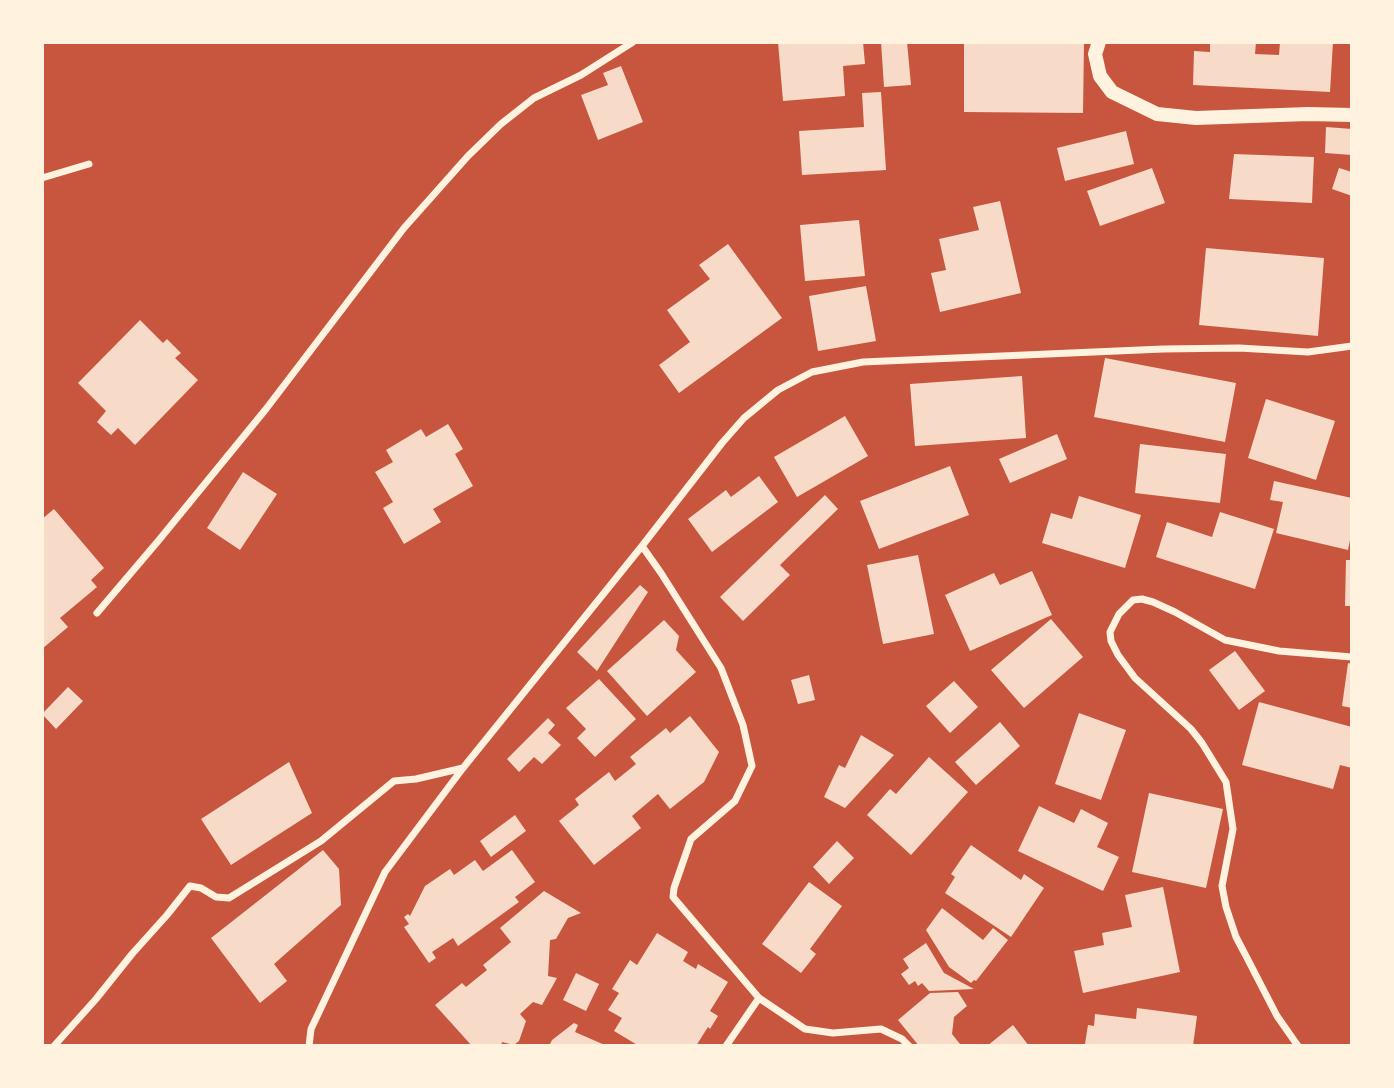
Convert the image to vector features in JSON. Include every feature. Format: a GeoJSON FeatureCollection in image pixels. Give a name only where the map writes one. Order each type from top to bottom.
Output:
{"type":"FeatureCollection","features":[{"type":"Feature","properties":{"kind":"main road"},"geometry":{"type":"LineString","coordinates":[[1099,42],[1095,54],[1100,76],[1112,92],[1157,114],[1196,118],[1352,115]]}},
{"type":"Feature","properties":{"kind":"street"},"geometry":{"type":"LineString","coordinates":[[97,613],[257,420],[404,228],[468,156],[501,124],[534,98],[581,75],[633,42]]}},
{"type":"Feature","properties":{"kind":"street"},"geometry":{"type":"LineString","coordinates":[[42,178],[89,164]]}},
{"type":"Feature","properties":{"kind":"street"},"geometry":{"type":"LineString","coordinates":[[309,1046],[311,1029],[385,872],[463,768],[722,443],[744,418],[778,390],[812,372],[863,362],[1163,349],[1239,348],[1308,352],[1352,346]]}},
{"type":"Feature","properties":{"kind":"street"},"geometry":{"type":"LineString","coordinates":[[642,546],[721,668],[743,725],[752,766],[735,801],[691,839],[673,897],[759,998],[805,1029],[833,1033],[881,1029],[908,1046]]}},
{"type":"Feature","properties":{"kind":"street"},"geometry":{"type":"LineString","coordinates":[[1298,1046],[1277,1016],[1251,966],[1236,937],[1226,907],[1222,886],[1233,830],[1226,782],[1191,729],[1135,678],[1118,655],[1110,632],[1119,614],[1133,600],[1142,599],[1175,612],[1225,640],[1279,651],[1352,657]]}},
{"type":"Feature","properties":{"kind":"street"},"geometry":{"type":"LineString","coordinates":[[54,1046],[190,886],[201,888],[216,897],[229,898],[321,841],[394,781],[416,779],[463,768]]}},
{"type":"Feature","properties":{"kind":"street"},"geometry":{"type":"LineString","coordinates":[[726,1046],[759,998]]}},
{"type":"Feature","properties":{"kind":"building"},"geometry":{"type":"Polygon","coordinates":[[[778,42],[863,42],[865,64],[843,66],[845,96],[783,101],[778,42]]]}},
{"type":"Feature","properties":{"kind":"building"},"geometry":{"type":"Polygon","coordinates":[[[881,42],[907,42],[911,85],[884,87],[881,42]]]}},
{"type":"Feature","properties":{"kind":"building"},"geometry":{"type":"Polygon","coordinates":[[[964,42],[1084,42],[1083,113],[964,112],[964,42]]]}},
{"type":"Feature","properties":{"kind":"building"},"geometry":{"type":"Polygon","coordinates":[[[1210,42],[1256,42],[1255,54],[1279,55],[1280,42],[1333,42],[1330,92],[1193,85],[1194,51],[1210,52],[1210,42]]]}},
{"type":"Feature","properties":{"kind":"building"},"geometry":{"type":"Polygon","coordinates":[[[621,66],[643,122],[598,140],[581,95],[608,85],[603,73],[621,66]]]}},
{"type":"Feature","properties":{"kind":"building"},"geometry":{"type":"Polygon","coordinates":[[[881,92],[886,170],[802,175],[799,131],[864,127],[862,93],[881,92]]]}},
{"type":"Feature","properties":{"kind":"building"},"geometry":{"type":"Polygon","coordinates":[[[1326,127],[1352,129],[1352,155],[1325,153],[1326,127]]]}},
{"type":"Feature","properties":{"kind":"building"},"geometry":{"type":"Polygon","coordinates":[[[1126,131],[1134,164],[1065,181],[1057,148],[1126,131]]]}},
{"type":"Feature","properties":{"kind":"building"},"geometry":{"type":"Polygon","coordinates":[[[1234,154],[1314,157],[1312,203],[1229,199],[1234,154]]]}},
{"type":"Feature","properties":{"kind":"building"},"geometry":{"type":"Polygon","coordinates":[[[1152,168],[1165,203],[1100,226],[1087,191],[1152,168]]]}},
{"type":"Feature","properties":{"kind":"building"},"geometry":{"type":"Polygon","coordinates":[[[1339,168],[1352,172],[1352,196],[1332,189],[1339,168]]]}},
{"type":"Feature","properties":{"kind":"building"},"geometry":{"type":"Polygon","coordinates":[[[1000,201],[1021,293],[940,312],[931,273],[946,270],[939,239],[979,230],[973,207],[1000,201]]]}},
{"type":"Feature","properties":{"kind":"building"},"geometry":{"type":"Polygon","coordinates":[[[859,220],[865,276],[805,281],[800,225],[859,220]]]}},
{"type":"Feature","properties":{"kind":"building"},"geometry":{"type":"Polygon","coordinates":[[[728,244],[782,318],[679,393],[659,365],[690,342],[667,310],[710,279],[699,265],[728,244]]]}},
{"type":"Feature","properties":{"kind":"building"},"geometry":{"type":"Polygon","coordinates":[[[1206,248],[1324,258],[1318,336],[1199,325],[1206,248]]]}},
{"type":"Feature","properties":{"kind":"building"},"geometry":{"type":"Polygon","coordinates":[[[866,286],[876,341],[818,351],[809,296],[866,286]]]}},
{"type":"Feature","properties":{"kind":"building"},"geometry":{"type":"Polygon","coordinates":[[[140,320],[163,343],[167,339],[181,353],[175,358],[198,380],[135,445],[118,428],[111,435],[97,422],[106,411],[78,383],[140,320]]]}},
{"type":"Feature","properties":{"kind":"building"},"geometry":{"type":"Polygon","coordinates":[[[1105,358],[1236,383],[1225,442],[1094,417],[1105,358]]]}},
{"type":"Feature","properties":{"kind":"building"},"geometry":{"type":"Polygon","coordinates":[[[1022,376],[1026,438],[915,446],[910,384],[1022,376]]]}},
{"type":"Feature","properties":{"kind":"building"},"geometry":{"type":"Polygon","coordinates":[[[1266,399],[1335,421],[1316,480],[1248,458],[1266,399]]]}},
{"type":"Feature","properties":{"kind":"building"},"geometry":{"type":"Polygon","coordinates":[[[845,416],[868,456],[797,497],[774,457],[845,416]]]}},
{"type":"Feature","properties":{"kind":"building"},"geometry":{"type":"Polygon","coordinates":[[[448,424],[463,449],[455,454],[473,486],[433,509],[441,522],[404,544],[383,508],[393,502],[375,472],[393,462],[386,450],[421,429],[426,437],[448,424]]]}},
{"type":"Feature","properties":{"kind":"building"},"geometry":{"type":"Polygon","coordinates":[[[1057,434],[1067,459],[1010,483],[999,459],[1057,434]]]}},
{"type":"Feature","properties":{"kind":"building"},"geometry":{"type":"Polygon","coordinates":[[[1140,444],[1226,454],[1220,503],[1135,493],[1140,444]]]}},
{"type":"Feature","properties":{"kind":"building"},"geometry":{"type":"Polygon","coordinates":[[[950,466],[969,515],[879,549],[860,501],[950,466]]]}},
{"type":"Feature","properties":{"kind":"building"},"geometry":{"type":"Polygon","coordinates":[[[243,472],[277,494],[240,550],[207,528],[243,472]]]}},
{"type":"Feature","properties":{"kind":"building"},"geometry":{"type":"Polygon","coordinates":[[[759,476],[778,502],[712,552],[688,519],[726,490],[731,497],[759,476]]]}},
{"type":"Feature","properties":{"kind":"building"},"geometry":{"type":"Polygon","coordinates":[[[1274,481],[1352,498],[1352,530],[1348,550],[1276,533],[1283,502],[1270,500],[1274,481]]]}},
{"type":"Feature","properties":{"kind":"building"},"geometry":{"type":"Polygon","coordinates":[[[825,495],[838,509],[780,565],[790,575],[743,621],[720,597],[825,495]]]}},
{"type":"Feature","properties":{"kind":"building"},"geometry":{"type":"Polygon","coordinates":[[[1079,496],[1141,515],[1125,568],[1042,543],[1051,513],[1072,519],[1079,496]]]}},
{"type":"Feature","properties":{"kind":"building"},"geometry":{"type":"Polygon","coordinates":[[[54,509],[104,568],[91,580],[97,587],[60,618],[68,627],[42,649],[42,519],[54,509]]]}},
{"type":"Feature","properties":{"kind":"building"},"geometry":{"type":"Polygon","coordinates":[[[1220,512],[1274,529],[1255,589],[1156,557],[1167,522],[1212,537],[1220,512]]]}},
{"type":"Feature","properties":{"kind":"building"},"geometry":{"type":"Polygon","coordinates":[[[918,555],[934,634],[883,644],[867,565],[918,555]]]}},
{"type":"Feature","properties":{"kind":"building"},"geometry":{"type":"Polygon","coordinates":[[[1346,560],[1352,560],[1352,606],[1345,606],[1346,560]]]}},
{"type":"Feature","properties":{"kind":"building"},"geometry":{"type":"Polygon","coordinates":[[[1032,571],[1052,615],[970,651],[945,595],[994,573],[1000,585],[1032,571]]]}},
{"type":"Feature","properties":{"kind":"building"},"geometry":{"type":"Polygon","coordinates":[[[640,585],[648,592],[597,671],[577,652],[640,585]]]}},
{"type":"Feature","properties":{"kind":"building"},"geometry":{"type":"Polygon","coordinates":[[[1051,619],[1083,657],[1024,708],[991,670],[1051,619]]]}},
{"type":"Feature","properties":{"kind":"building"},"geometry":{"type":"Polygon","coordinates":[[[664,620],[679,636],[676,650],[696,672],[647,716],[607,671],[664,620]]]}},
{"type":"Feature","properties":{"kind":"building"},"geometry":{"type":"Polygon","coordinates":[[[1235,651],[1265,691],[1239,710],[1209,670],[1235,651]]]}},
{"type":"Feature","properties":{"kind":"building"},"geometry":{"type":"Polygon","coordinates":[[[1348,663],[1352,664],[1352,708],[1342,706],[1348,663]]]}},
{"type":"Feature","properties":{"kind":"building"},"geometry":{"type":"Polygon","coordinates":[[[809,675],[815,700],[798,704],[791,680],[809,675]]]}},
{"type":"Feature","properties":{"kind":"building"},"geometry":{"type":"Polygon","coordinates":[[[599,679],[636,719],[595,757],[577,738],[586,729],[566,708],[599,679]]]}},
{"type":"Feature","properties":{"kind":"building"},"geometry":{"type":"Polygon","coordinates":[[[954,681],[978,707],[950,733],[926,706],[954,681]]]}},
{"type":"Feature","properties":{"kind":"building"},"geometry":{"type":"Polygon","coordinates":[[[68,687],[83,701],[56,729],[42,714],[68,687]]]}},
{"type":"Feature","properties":{"kind":"building"},"geometry":{"type":"Polygon","coordinates":[[[1259,702],[1352,727],[1352,768],[1340,765],[1333,789],[1242,765],[1259,702]]]}},
{"type":"Feature","properties":{"kind":"building"},"geometry":{"type":"Polygon","coordinates":[[[1079,713],[1126,730],[1101,800],[1055,784],[1079,713]]]}},
{"type":"Feature","properties":{"kind":"building"},"geometry":{"type":"Polygon","coordinates":[[[690,716],[719,752],[704,782],[670,809],[658,794],[632,816],[641,828],[594,865],[559,821],[579,805],[575,799],[609,772],[615,781],[636,764],[630,757],[666,728],[670,733],[690,716]]]}},
{"type":"Feature","properties":{"kind":"building"},"geometry":{"type":"Polygon","coordinates":[[[548,718],[555,725],[548,733],[561,745],[542,764],[534,757],[519,772],[507,759],[548,718]]]}},
{"type":"Feature","properties":{"kind":"building"},"geometry":{"type":"Polygon","coordinates":[[[1000,722],[1020,746],[976,785],[955,762],[1000,722]]]}},
{"type":"Feature","properties":{"kind":"building"},"geometry":{"type":"Polygon","coordinates":[[[861,735],[894,755],[845,808],[824,797],[839,765],[845,768],[861,735]]]}},
{"type":"Feature","properties":{"kind":"building"},"geometry":{"type":"Polygon","coordinates":[[[929,757],[968,792],[911,855],[867,815],[890,789],[896,794],[929,757]]]}},
{"type":"Feature","properties":{"kind":"building"},"geometry":{"type":"Polygon","coordinates":[[[289,762],[312,813],[231,865],[201,819],[289,762]]]}},
{"type":"Feature","properties":{"kind":"building"},"geometry":{"type":"Polygon","coordinates":[[[1149,793],[1223,809],[1206,888],[1132,872],[1149,793]]]}},
{"type":"Feature","properties":{"kind":"building"},"geometry":{"type":"Polygon","coordinates":[[[1039,806],[1074,823],[1081,809],[1108,823],[1097,847],[1119,857],[1103,891],[1018,851],[1039,806]]]}},
{"type":"Feature","properties":{"kind":"building"},"geometry":{"type":"Polygon","coordinates":[[[515,815],[526,831],[491,857],[480,841],[515,815]]]}},
{"type":"Feature","properties":{"kind":"building"},"geometry":{"type":"Polygon","coordinates":[[[837,841],[854,858],[829,884],[813,867],[837,841]]]}},
{"type":"Feature","properties":{"kind":"building"},"geometry":{"type":"Polygon","coordinates":[[[971,845],[1021,880],[1024,874],[1044,888],[1011,937],[945,893],[955,877],[951,874],[971,845]]]}},
{"type":"Feature","properties":{"kind":"building"},"geometry":{"type":"Polygon","coordinates":[[[323,850],[339,869],[341,905],[274,964],[287,981],[260,1003],[211,938],[323,850]]]}},
{"type":"Feature","properties":{"kind":"building"},"geometry":{"type":"Polygon","coordinates":[[[512,850],[535,882],[515,897],[519,902],[458,946],[453,938],[432,952],[436,958],[429,963],[404,927],[409,924],[404,917],[408,914],[410,916],[425,886],[450,869],[454,875],[475,860],[483,871],[512,850]]]}},
{"type":"Feature","properties":{"kind":"building"},"geometry":{"type":"Polygon","coordinates":[[[809,882],[842,906],[810,949],[816,954],[801,973],[762,944],[809,882]]]}},
{"type":"Feature","properties":{"kind":"building"},"geometry":{"type":"Polygon","coordinates":[[[1163,887],[1180,972],[1083,993],[1074,951],[1104,945],[1102,933],[1132,927],[1125,895],[1163,887]]]}},
{"type":"Feature","properties":{"kind":"building"},"geometry":{"type":"Polygon","coordinates":[[[544,891],[581,913],[568,918],[556,939],[550,940],[548,976],[557,978],[542,1005],[533,1002],[520,1014],[526,1021],[519,1041],[514,1045],[502,1042],[501,1046],[472,1046],[435,1005],[462,983],[466,987],[487,970],[483,965],[511,942],[500,928],[544,891]]]}},
{"type":"Feature","properties":{"kind":"building"},"geometry":{"type":"Polygon","coordinates":[[[942,908],[983,940],[993,928],[1008,940],[976,981],[971,983],[949,967],[926,930],[942,908]]]}},
{"type":"Feature","properties":{"kind":"building"},"geometry":{"type":"Polygon","coordinates":[[[657,933],[688,952],[683,961],[696,969],[698,964],[728,982],[710,1011],[718,1016],[696,1046],[639,1046],[614,1031],[622,1018],[608,1010],[619,993],[612,989],[630,960],[637,965],[657,933]]]}},
{"type":"Feature","properties":{"kind":"building"},"geometry":{"type":"Polygon","coordinates":[[[926,943],[944,973],[974,989],[929,991],[922,983],[918,986],[915,981],[909,985],[901,974],[909,968],[903,959],[926,943]]]}},
{"type":"Feature","properties":{"kind":"building"},"geometry":{"type":"Polygon","coordinates":[[[576,973],[599,984],[586,1011],[563,1000],[576,973]]]}},
{"type":"Feature","properties":{"kind":"building"},"geometry":{"type":"Polygon","coordinates":[[[958,992],[967,1006],[954,1017],[952,1034],[960,1044],[919,1046],[898,1020],[930,993],[958,992]]]}},
{"type":"Feature","properties":{"kind":"building"},"geometry":{"type":"Polygon","coordinates":[[[1137,1008],[1197,1016],[1193,1046],[1085,1044],[1088,1025],[1094,1026],[1095,1014],[1136,1019],[1137,1008]]]}},
{"type":"Feature","properties":{"kind":"building"},"geometry":{"type":"Polygon","coordinates":[[[574,1023],[578,1025],[575,1032],[607,1046],[549,1046],[552,1040],[574,1023]]]}},
{"type":"Feature","properties":{"kind":"building"},"geometry":{"type":"Polygon","coordinates":[[[1013,1025],[1029,1046],[987,1046],[1013,1025]]]}}]}
